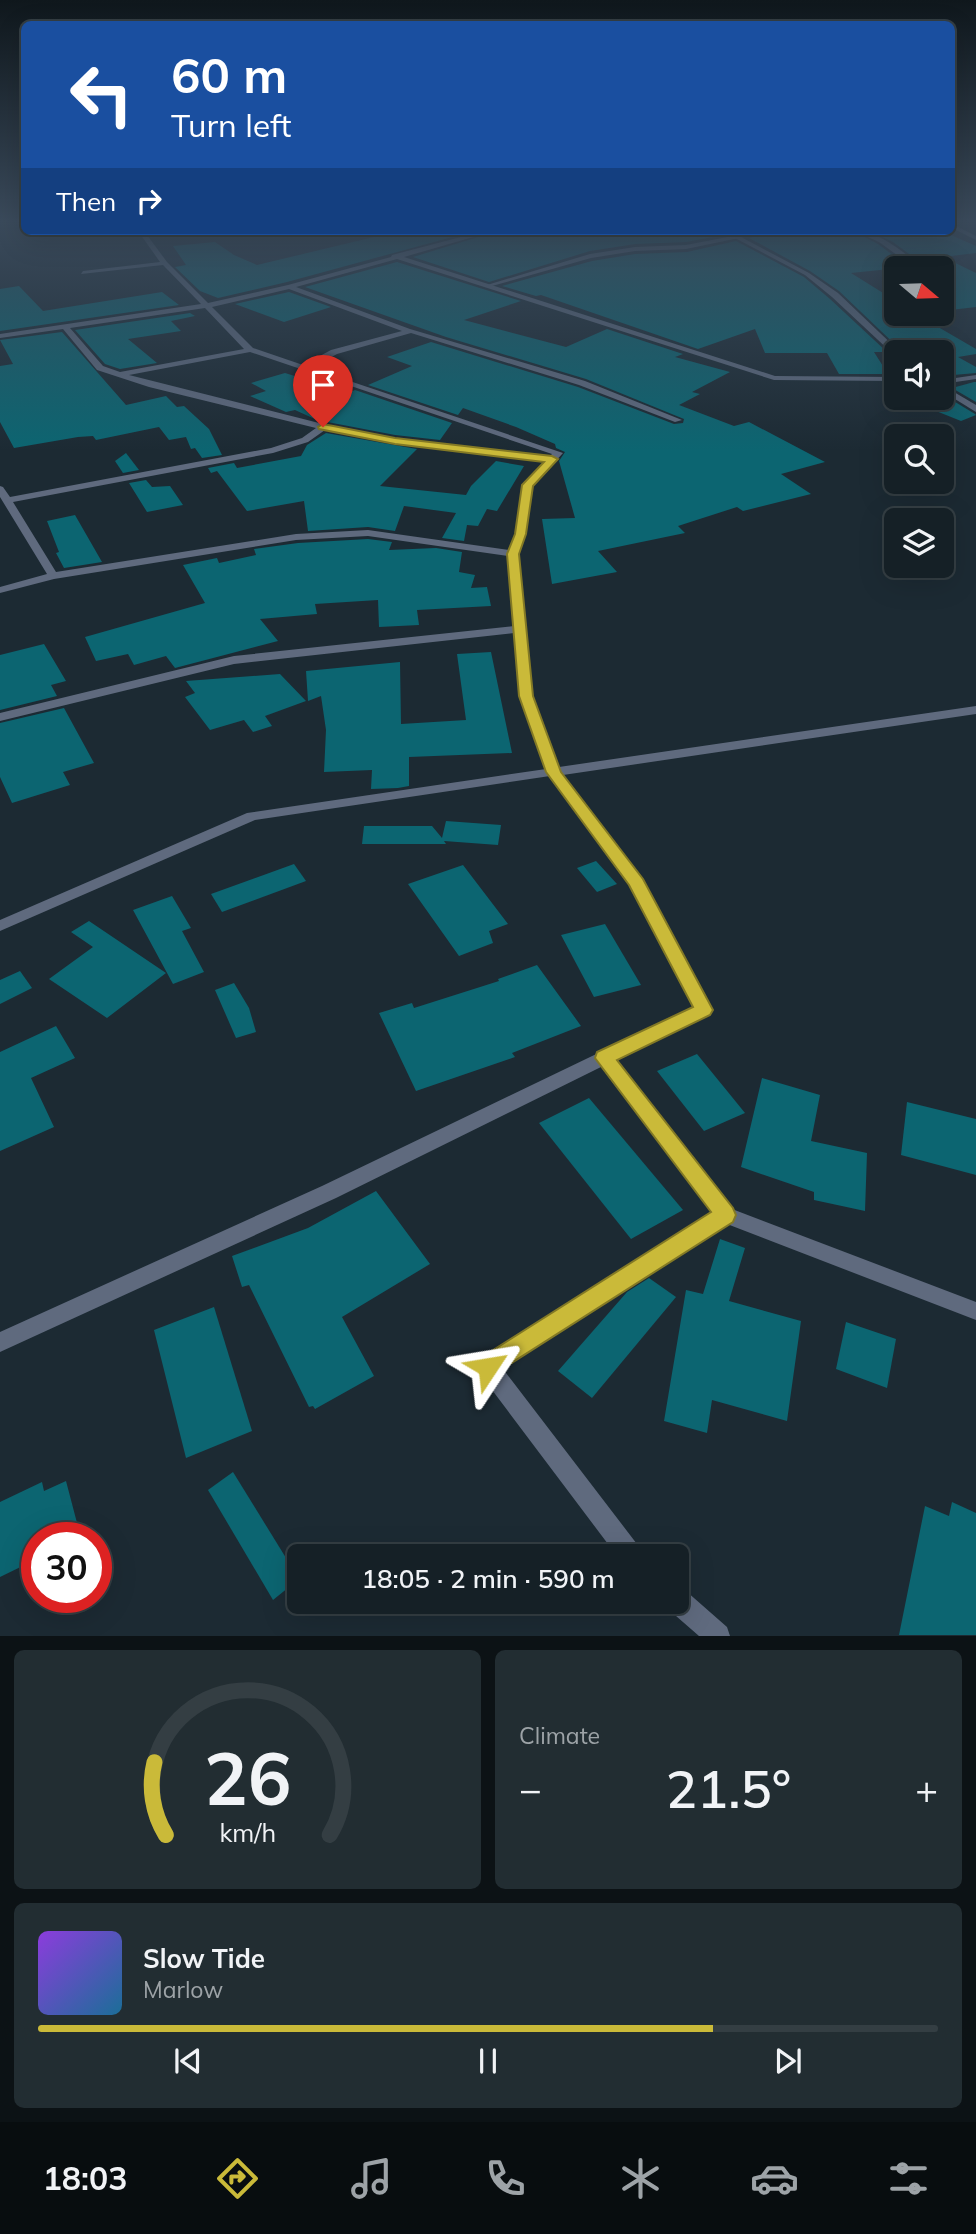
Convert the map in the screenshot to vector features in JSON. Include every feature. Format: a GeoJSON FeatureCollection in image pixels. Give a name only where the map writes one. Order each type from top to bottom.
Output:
{"type":"FeatureCollection","features":[{"type":"Feature","properties":{"kind":"street"},"geometry":{"type":"LineString","coordinates":[[0,1342],[329,1192],[704,1010],[637,883],[554,772],[526,696],[513,554],[521,534],[528,485],[558,453],[250,350],[198,298]]}},
{"type":"Feature","properties":{"kind":"street"},"geometry":{"type":"LineString","coordinates":[[0,336],[205,306],[239,298]]}},
{"type":"Feature","properties":{"kind":"street"},"geometry":{"type":"LineString","coordinates":[[320,298],[411,331],[582,383],[678,420]]}},
{"type":"Feature","properties":{"kind":"street"},"geometry":{"type":"LineString","coordinates":[[531,298],[774,378],[884,379]]}},
{"type":"Feature","properties":{"kind":"street"},"geometry":{"type":"LineString","coordinates":[[839,298],[884,341]]}},
{"type":"Feature","properties":{"kind":"street"},"geometry":{"type":"LineString","coordinates":[[64,326],[100,369],[117,375],[323,427],[395,441],[552,459]]}},
{"type":"Feature","properties":{"kind":"street"},"geometry":{"type":"LineString","coordinates":[[306,368],[334,352],[411,331]]}},
{"type":"Feature","properties":{"kind":"street"},"geometry":{"type":"LineString","coordinates":[[117,375],[250,350]]}},
{"type":"Feature","properties":{"kind":"street"},"geometry":{"type":"LineString","coordinates":[[954,380],[976,377]]}},
{"type":"Feature","properties":{"kind":"street"},"geometry":{"type":"LineString","coordinates":[[954,395],[976,409]]}},
{"type":"Feature","properties":{"kind":"street"},"geometry":{"type":"LineString","coordinates":[[8,500],[273,450],[305,440],[323,427]]}},
{"type":"Feature","properties":{"kind":"street"},"geometry":{"type":"LineString","coordinates":[[0,489],[53,576]]}},
{"type":"Feature","properties":{"kind":"street"},"geometry":{"type":"LineString","coordinates":[[0,590],[53,576],[296,537],[334,534],[368,533],[513,554]]}},
{"type":"Feature","properties":{"kind":"street"},"geometry":{"type":"LineString","coordinates":[[0,716],[234,660],[520,629]]}},
{"type":"Feature","properties":{"kind":"street"},"geometry":{"type":"LineString","coordinates":[[0,926],[252,816],[976,710]]}},
{"type":"Feature","properties":{"kind":"street"},"geometry":{"type":"LineString","coordinates":[[604,1058],[725,1215],[976,1311]]}},
{"type":"Feature","properties":{"kind":"street"},"geometry":{"type":"LineString","coordinates":[[623,1544],[488,1367],[725,1215]]}},
{"type":"Feature","properties":{"kind":"street"},"geometry":{"type":"LineString","coordinates":[[689,1611],[718,1636]]}},
{"type":"Feature","properties":{"kind":"building"},"geometry":{"type":"Polygon","coordinates":[[[0,298],[31,298],[43,311],[122,298],[170,298],[179,305],[0,331],[0,298]]]}},
{"type":"Feature","properties":{"kind":"building"},"geometry":{"type":"Polygon","coordinates":[[[260,298],[307,298],[331,307],[284,322],[235,304],[260,298]]]}},
{"type":"Feature","properties":{"kind":"building"},"geometry":{"type":"Polygon","coordinates":[[[337,298],[513,298],[521,301],[464,320],[566,347],[607,329],[683,354],[675,357],[730,372],[692,392],[700,394],[679,405],[734,426],[749,422],[825,462],[781,474],[811,494],[743,511],[737,507],[678,526],[685,533],[598,551],[617,572],[552,584],[542,519],[575,518],[559,461],[565,452],[556,448],[555,444],[516,427],[463,408],[458,415],[368,385],[412,366],[387,357],[431,342],[578,387],[674,424],[683,423],[684,419],[586,379],[446,337],[337,298]]]}},
{"type":"Feature","properties":{"kind":"building"},"geometry":{"type":"Polygon","coordinates":[[[551,298],[829,298],[884,349],[884,352],[874,352],[884,368],[884,374],[839,374],[827,353],[765,353],[755,329],[698,349],[551,298]]]}},
{"type":"Feature","properties":{"kind":"building"},"geometry":{"type":"Polygon","coordinates":[[[847,298],[884,298],[884,326],[936,326],[976,349],[976,354],[958,357],[976,367],[976,373],[954,375],[954,340],[890,340],[847,298]]]}},
{"type":"Feature","properties":{"kind":"building"},"geometry":{"type":"Polygon","coordinates":[[[954,298],[976,298],[976,307],[954,310],[954,298]]]}},
{"type":"Feature","properties":{"kind":"building"},"geometry":{"type":"Polygon","coordinates":[[[190,313],[195,316],[171,321],[181,331],[128,339],[157,363],[120,369],[105,364],[75,330],[190,313]]]}},
{"type":"Feature","properties":{"kind":"building"},"geometry":{"type":"Polygon","coordinates":[[[62,332],[126,405],[166,396],[177,407],[184,406],[209,429],[222,455],[202,458],[195,448],[191,449],[186,437],[169,440],[159,427],[96,440],[93,436],[78,437],[14,448],[0,422],[0,366],[13,364],[0,340],[62,332]]]}},
{"type":"Feature","properties":{"kind":"building"},"geometry":{"type":"Polygon","coordinates":[[[285,373],[298,377],[308,374],[348,393],[355,390],[452,423],[440,440],[395,435],[317,420],[295,410],[286,412],[250,396],[266,391],[251,383],[285,373]]]}},
{"type":"Feature","properties":{"kind":"building"},"geometry":{"type":"Polygon","coordinates":[[[976,382],[976,402],[954,389],[976,382]]]}},
{"type":"Feature","properties":{"kind":"building"},"geometry":{"type":"Polygon","coordinates":[[[954,401],[976,415],[961,421],[934,410],[954,410],[954,401]]]}},
{"type":"Feature","properties":{"kind":"building"},"geometry":{"type":"Polygon","coordinates":[[[326,433],[417,449],[380,486],[466,495],[471,486],[496,461],[524,466],[497,511],[487,509],[478,526],[467,525],[464,541],[442,538],[456,513],[404,506],[395,531],[368,527],[308,531],[304,501],[247,511],[217,471],[211,473],[208,468],[234,463],[237,468],[301,456],[307,445],[326,433]]]}},
{"type":"Feature","properties":{"kind":"building"},"geometry":{"type":"Polygon","coordinates":[[[126,453],[139,470],[123,473],[115,461],[126,453]]]}},
{"type":"Feature","properties":{"kind":"building"},"geometry":{"type":"Polygon","coordinates":[[[146,480],[152,487],[170,486],[183,505],[147,512],[129,483],[146,480]]]}},
{"type":"Feature","properties":{"kind":"building"},"geometry":{"type":"Polygon","coordinates":[[[75,515],[102,562],[64,568],[56,553],[59,552],[47,521],[75,515]]]}},
{"type":"Feature","properties":{"kind":"building"},"geometry":{"type":"Polygon","coordinates":[[[368,539],[392,542],[389,550],[436,548],[462,552],[459,572],[475,575],[471,588],[487,587],[491,606],[417,610],[419,625],[379,627],[378,600],[315,604],[317,614],[260,619],[278,641],[175,668],[166,656],[134,665],[128,654],[96,661],[85,637],[205,603],[183,565],[217,558],[219,563],[256,555],[254,549],[298,543],[368,539]]]}},
{"type":"Feature","properties":{"kind":"building"},"geometry":{"type":"Polygon","coordinates":[[[44,644],[66,681],[51,685],[57,696],[0,710],[0,655],[44,644]]]}},
{"type":"Feature","properties":{"kind":"building"},"geometry":{"type":"Polygon","coordinates":[[[491,652],[512,753],[409,757],[409,786],[398,788],[371,789],[372,770],[324,772],[326,730],[321,696],[308,701],[306,671],[400,662],[401,724],[466,720],[457,654],[491,652]]]}},
{"type":"Feature","properties":{"kind":"building"},"geometry":{"type":"Polygon","coordinates":[[[280,674],[306,701],[265,716],[272,726],[253,732],[244,720],[210,730],[185,697],[195,693],[186,681],[280,674]]]}},
{"type":"Feature","properties":{"kind":"building"},"geometry":{"type":"Polygon","coordinates":[[[64,708],[94,763],[63,772],[70,785],[12,803],[0,777],[0,723],[64,708]]]}},
{"type":"Feature","properties":{"kind":"building"},"geometry":{"type":"Polygon","coordinates":[[[446,821],[501,825],[498,845],[444,841],[446,844],[362,844],[364,826],[432,826],[442,838],[446,821]]]}},
{"type":"Feature","properties":{"kind":"building"},"geometry":{"type":"Polygon","coordinates":[[[596,861],[617,884],[597,892],[577,868],[596,861]]]}},
{"type":"Feature","properties":{"kind":"building"},"geometry":{"type":"Polygon","coordinates":[[[294,864],[306,881],[222,912],[211,894],[294,864]]]}},
{"type":"Feature","properties":{"kind":"building"},"geometry":{"type":"Polygon","coordinates":[[[463,865],[508,924],[489,931],[493,943],[459,956],[408,884],[463,865]]]}},
{"type":"Feature","properties":{"kind":"building"},"geometry":{"type":"Polygon","coordinates":[[[172,896],[191,928],[182,931],[204,972],[173,984],[133,910],[172,896]]]}},
{"type":"Feature","properties":{"kind":"building"},"geometry":{"type":"Polygon","coordinates":[[[89,921],[166,973],[107,1018],[49,979],[93,947],[71,932],[89,921]]]}},
{"type":"Feature","properties":{"kind":"building"},"geometry":{"type":"Polygon","coordinates":[[[605,924],[641,985],[594,997],[561,935],[605,924]]]}},
{"type":"Feature","properties":{"kind":"building"},"geometry":{"type":"Polygon","coordinates":[[[537,965],[581,1026],[512,1053],[515,1057],[416,1091],[379,1013],[412,1003],[414,1008],[499,981],[498,979],[537,965]]]}},
{"type":"Feature","properties":{"kind":"building"},"geometry":{"type":"Polygon","coordinates":[[[20,971],[32,988],[0,1004],[0,980],[20,971]]]}},
{"type":"Feature","properties":{"kind":"building"},"geometry":{"type":"Polygon","coordinates":[[[234,983],[249,1008],[256,1032],[236,1038],[215,990],[234,983]]]}},
{"type":"Feature","properties":{"kind":"building"},"geometry":{"type":"Polygon","coordinates":[[[56,1026],[75,1058],[31,1078],[54,1127],[0,1151],[0,1052],[56,1026]]]}},
{"type":"Feature","properties":{"kind":"building"},"geometry":{"type":"Polygon","coordinates":[[[697,1054],[745,1113],[704,1131],[657,1071],[697,1054]]]}},
{"type":"Feature","properties":{"kind":"building"},"geometry":{"type":"Polygon","coordinates":[[[762,1078],[820,1095],[811,1141],[867,1153],[865,1211],[814,1200],[814,1192],[741,1167],[762,1078]]]}},
{"type":"Feature","properties":{"kind":"building"},"geometry":{"type":"Polygon","coordinates":[[[589,1098],[683,1210],[631,1239],[539,1123],[589,1098]]]}},
{"type":"Feature","properties":{"kind":"building"},"geometry":{"type":"Polygon","coordinates":[[[907,1102],[976,1119],[976,1175],[901,1155],[907,1102]]]}},
{"type":"Feature","properties":{"kind":"building"},"geometry":{"type":"Polygon","coordinates":[[[376,1191],[430,1264],[342,1317],[374,1376],[315,1409],[313,1406],[309,1407],[249,1285],[242,1287],[232,1256],[308,1228],[376,1191]]]}},
{"type":"Feature","properties":{"kind":"building"},"geometry":{"type":"Polygon","coordinates":[[[720,1239],[745,1248],[729,1301],[801,1321],[787,1421],[712,1400],[707,1433],[664,1421],[686,1290],[703,1294],[720,1239]]]}},
{"type":"Feature","properties":{"kind":"building"},"geometry":{"type":"Polygon","coordinates":[[[649,1278],[676,1297],[592,1398],[558,1371],[627,1292],[649,1278]]]}},
{"type":"Feature","properties":{"kind":"building"},"geometry":{"type":"Polygon","coordinates":[[[214,1307],[252,1431],[186,1458],[154,1330],[214,1307]]]}},
{"type":"Feature","properties":{"kind":"building"},"geometry":{"type":"Polygon","coordinates":[[[846,1322],[896,1339],[887,1388],[836,1369],[846,1322]]]}},
{"type":"Feature","properties":{"kind":"building"},"geometry":{"type":"Polygon","coordinates":[[[233,1472],[287,1560],[287,1589],[273,1600],[208,1490],[233,1472]]]}},
{"type":"Feature","properties":{"kind":"building"},"geometry":{"type":"Polygon","coordinates":[[[66,1481],[77,1522],[21,1522],[21,1567],[0,1577],[0,1502],[42,1482],[44,1491],[66,1481]]]}},
{"type":"Feature","properties":{"kind":"building"},"geometry":{"type":"Polygon","coordinates":[[[952,1502],[976,1513],[976,1635],[899,1635],[925,1506],[949,1516],[952,1502]]]}},
{"type":"Feature","properties":{"kind":"route"},"geometry":{"type":"LineString","coordinates":[[323,427],[395,441],[552,459],[528,485],[521,534],[513,554],[526,696],[554,772],[637,883],[704,1010],[604,1058],[725,1215],[488,1367]]}}]}
